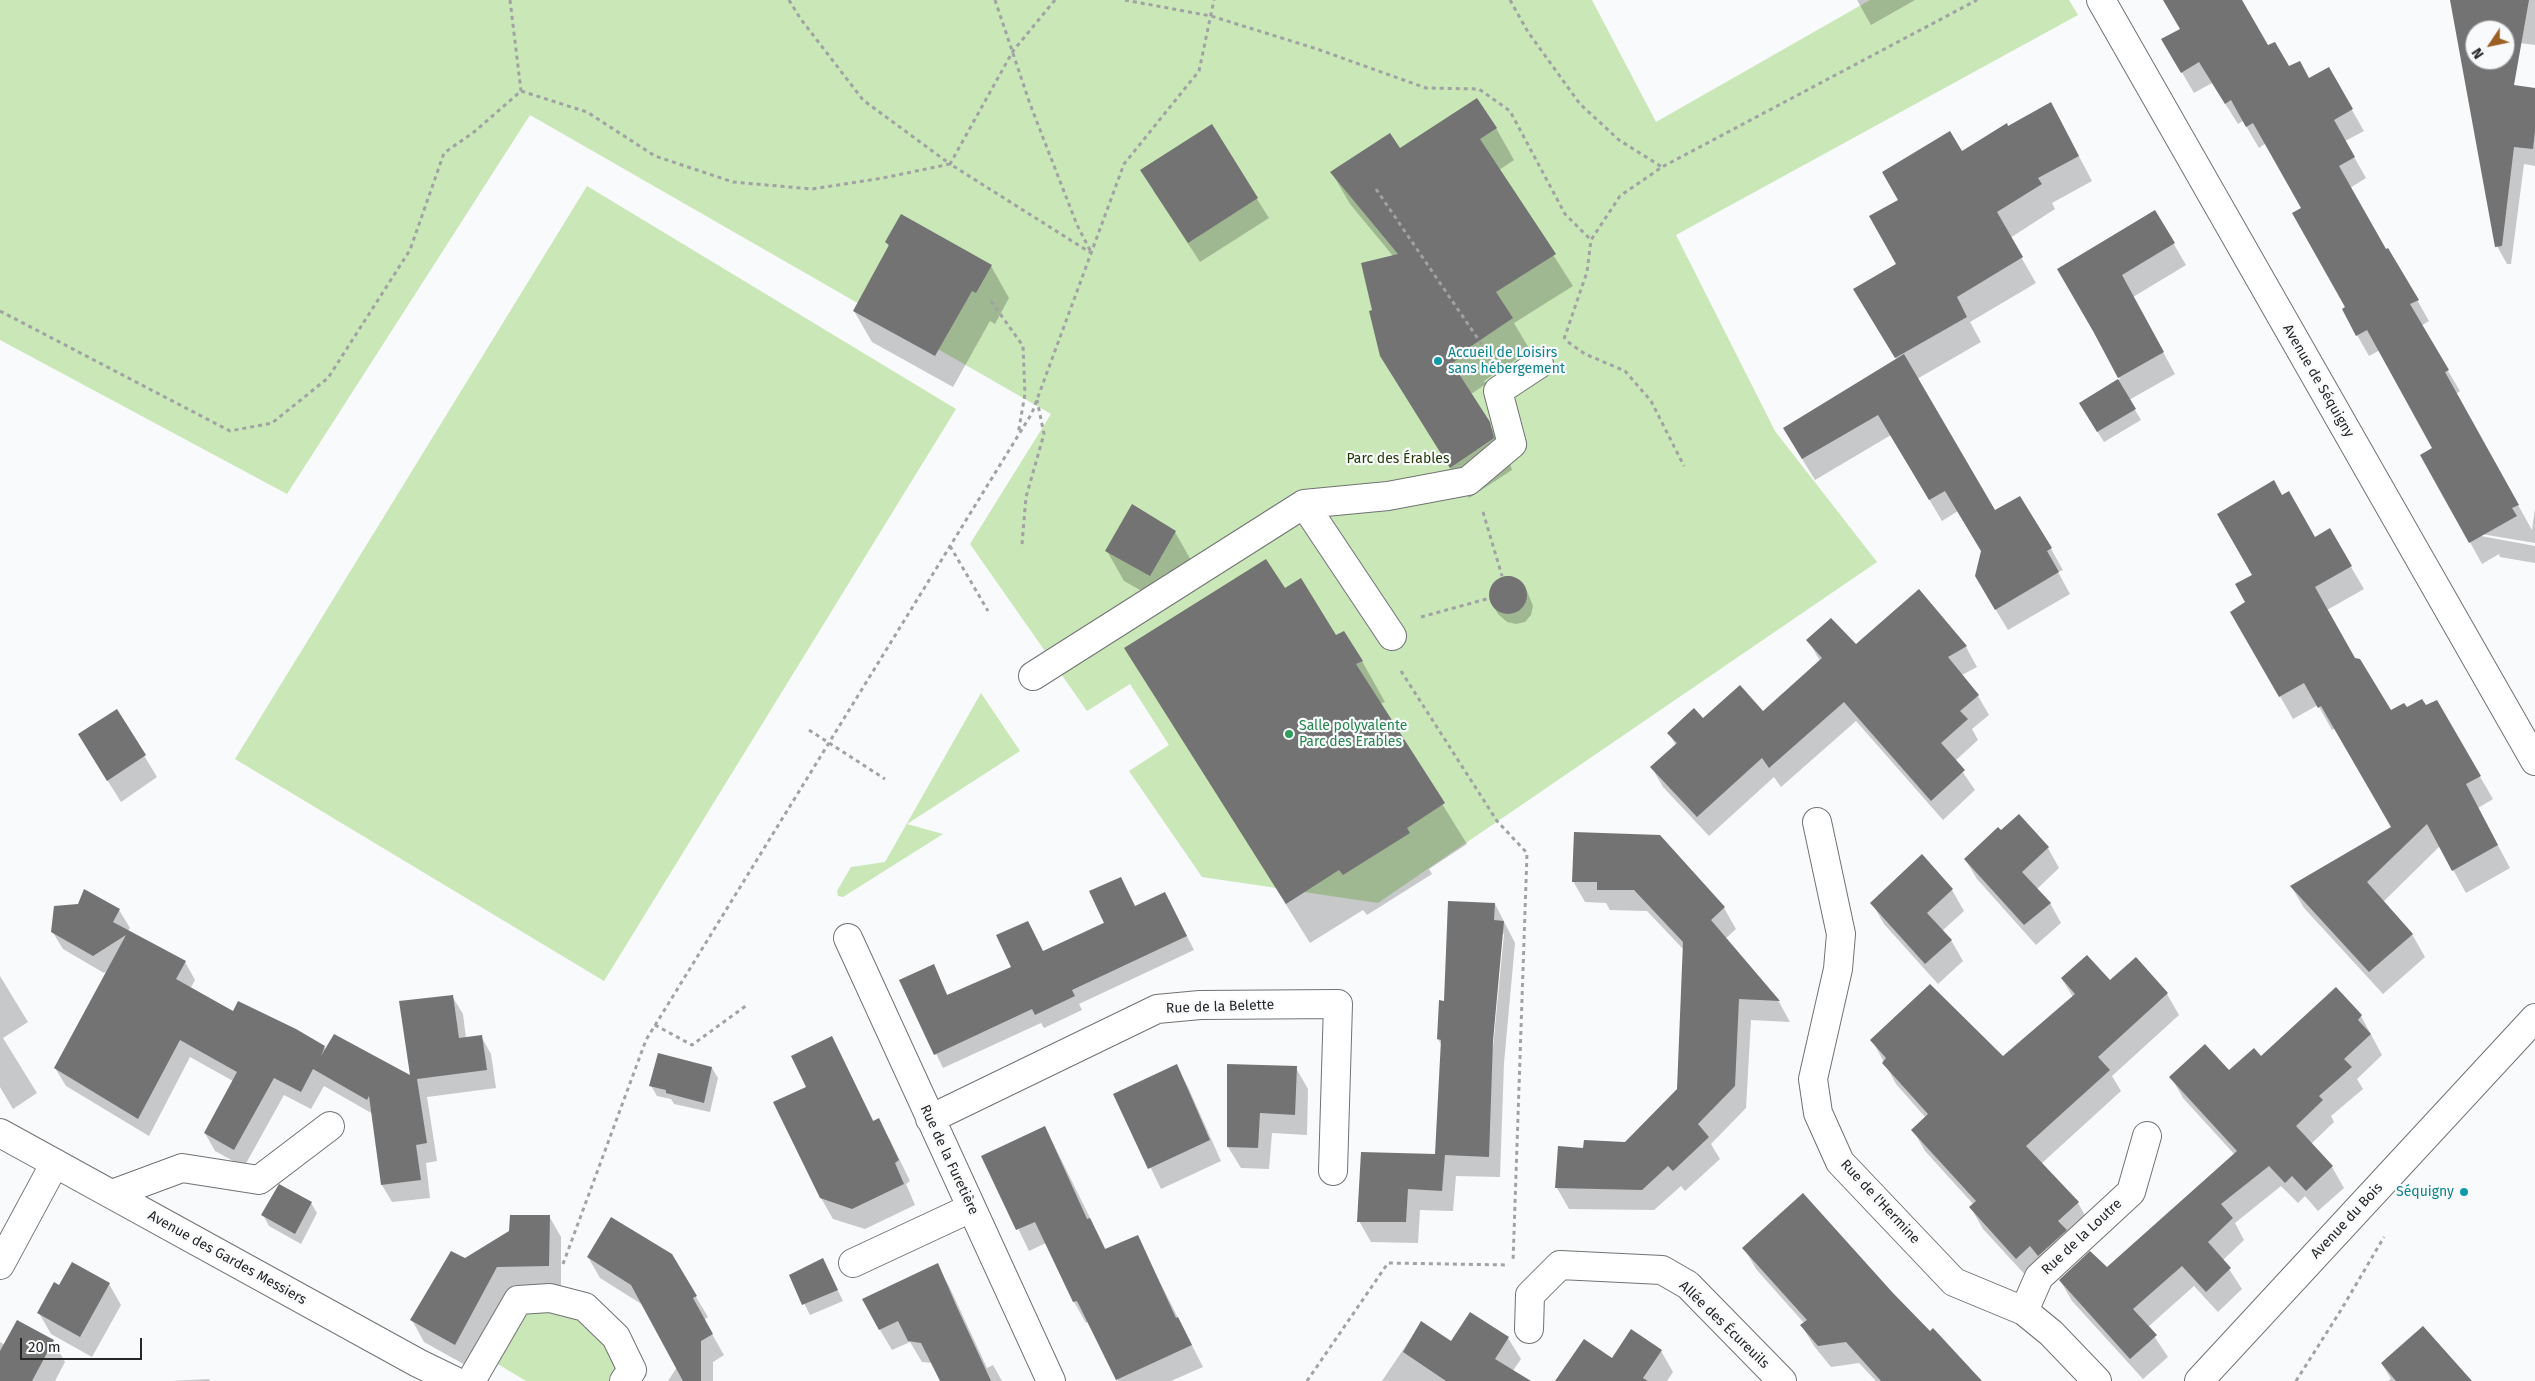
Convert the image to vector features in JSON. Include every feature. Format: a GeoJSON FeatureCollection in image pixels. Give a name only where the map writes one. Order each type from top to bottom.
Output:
{"type":"FeatureCollection","features":[{"type":"Feature","properties":{"kind":"street","name":"Avenue de Séquigny"},"geometry":{"type":"LineString","coordinates":[[2102,0],[2535,761]]}},
{"type":"Feature","properties":{"kind":"street"},"geometry":{"type":"LineString","coordinates":[[1033,676],[1304,504],[1388,496],[1468,481],[1512,444],[1498,391],[1539,364]]}},
{"type":"Feature","properties":{"kind":"street"},"geometry":{"type":"LineString","coordinates":[[1304,504],[1392,636]]}},
{"type":"Feature","properties":{"kind":"street","name":"Rue de l'Hermine"},"geometry":{"type":"LineString","coordinates":[[1817,822],[1841,934],[1838,969],[1813,1079],[1818,1113],[1840,1162],[1954,1282],[2024,1310],[2051,1333],[2097,1381]]}},
{"type":"Feature","properties":{"kind":"street","name":"Rue de la Furetière"},"geometry":{"type":"LineString","coordinates":[[848,938],[1051,1381]]}},
{"type":"Feature","properties":{"kind":"street","name":"Rue de la Belette"},"geometry":{"type":"LineString","coordinates":[[930,1119],[1157,1009],[1200,1005],[1338,1004],[1333,1171]]}},
{"type":"Feature","properties":{"kind":"street","name":"Avenue du Bois"},"geometry":{"type":"LineString","coordinates":[[2199,1381],[2535,1018]]}},
{"type":"Feature","properties":{"kind":"street"},"geometry":{"type":"LineString","coordinates":[[112,1194],[182,1168],[259,1180],[330,1126]]}},
{"type":"Feature","properties":{"kind":"street","name":"Avenue des Gardes Messiers"},"geometry":{"type":"LineString","coordinates":[[0,1133],[418,1363],[456,1381]]}},
{"type":"Feature","properties":{"kind":"street","name":"Rue de la Loutre"},"geometry":{"type":"LineString","coordinates":[[2024,1310],[2038,1277],[2131,1192],[2147,1136]]}},
{"type":"Feature","properties":{"kind":"street"},"geometry":{"type":"LineString","coordinates":[[0,1265],[55,1163]]}},
{"type":"Feature","properties":{"kind":"street"},"geometry":{"type":"LineString","coordinates":[[853,1263],[972,1208]]}},
{"type":"Feature","properties":{"kind":"street","name":"Allée des Écureuils"},"geometry":{"type":"LineString","coordinates":[[1529,1329],[1530,1295],[1560,1265],[1662,1270],[1688,1286],[1782,1381]]}},
{"type":"Feature","properties":{"kind":"street"},"geometry":{"type":"LineString","coordinates":[[471,1381],[518,1300],[550,1298],[585,1307],[616,1336],[632,1370],[624,1381]]}},
{"type":"Feature","properties":{"kind":"path"},"geometry":{"type":"LineString","coordinates":[[510,0],[521,91]]}},
{"type":"Feature","properties":{"kind":"path"},"geometry":{"type":"LineString","coordinates":[[789,0],[800,18],[863,100],[950,164],[1091,253]]}},
{"type":"Feature","properties":{"kind":"path"},"geometry":{"type":"LineString","coordinates":[[995,0],[1030,104],[1077,224],[1091,253]]}},
{"type":"Feature","properties":{"kind":"path"},"geometry":{"type":"LineString","coordinates":[[521,91],[587,112],[656,156],[733,182],[812,189],[882,178],[950,164],[1013,51],[1055,0]]}},
{"type":"Feature","properties":{"kind":"path"},"geometry":{"type":"LineString","coordinates":[[1125,0],[1211,16],[1317,49],[1426,88],[1479,89],[1510,111],[1565,214],[1592,240]]}},
{"type":"Feature","properties":{"kind":"path"},"geometry":{"type":"LineString","coordinates":[[550,1298],[646,1040],[1032,413],[1124,164],[1199,71],[1214,0]]}},
{"type":"Feature","properties":{"kind":"path"},"geometry":{"type":"LineString","coordinates":[[1510,0],[1528,32],[1580,104],[1619,140],[1662,167]]}},
{"type":"Feature","properties":{"kind":"path"},"geometry":{"type":"LineString","coordinates":[[1539,364],[1564,339],[1587,272],[1592,240],[1620,196],[1662,167],[1977,0]]}},
{"type":"Feature","properties":{"kind":"path"},"geometry":{"type":"LineString","coordinates":[[0,311],[230,430],[272,423],[328,378],[400,266],[410,250],[444,152],[474,132],[521,91]]}},
{"type":"Feature","properties":{"kind":"path"},"geometry":{"type":"LineString","coordinates":[[1376,189],[1508,384]]}},
{"type":"Feature","properties":{"kind":"path"},"geometry":{"type":"LineString","coordinates":[[991,301],[1023,346],[1025,394],[1017,437]]}},
{"type":"Feature","properties":{"kind":"path"},"geometry":{"type":"LineString","coordinates":[[1564,339],[1585,354],[1625,371],[1651,401],[1684,466]]}},
{"type":"Feature","properties":{"kind":"path"},"geometry":{"type":"LineString","coordinates":[[1022,544],[1026,497],[1044,434],[1036,400]]}},
{"type":"Feature","properties":{"kind":"path"},"geometry":{"type":"LineString","coordinates":[[1473,477],[1502,576]]}},
{"type":"Feature","properties":{"kind":"path"},"geometry":{"type":"LineString","coordinates":[[950,546],[988,611]]}},
{"type":"Feature","properties":{"kind":"path"},"geometry":{"type":"LineString","coordinates":[[1307,1381],[1388,1263],[1513,1265],[1527,853],[1497,821],[1400,669],[1392,636],[1426,614],[1490,598]]}},
{"type":"Feature","properties":{"kind":"path"},"geometry":{"type":"LineString","coordinates":[[809,730],[886,779]]}},
{"type":"Feature","properties":{"kind":"path"},"geometry":{"type":"LineString","coordinates":[[655,1025],[692,1045],[748,1005]]}},
{"type":"Feature","properties":{"kind":"green space","name":"Parc des Érables"},"geometry":{"type":"Polygon","coordinates":[[[0,0],[1592,0],[1656,122],[1870,0],[2069,0],[2078,15],[1676,235],[1775,431],[1877,562],[1378,903],[1202,877],[1129,771],[1169,745],[1130,684],[1087,711],[970,544],[1051,414],[530,115],[287,494],[0,340],[0,0]]]}},
{"type":"Feature","properties":{"kind":"green space"},"geometry":{"type":"Polygon","coordinates":[[[587,186],[956,409],[604,981],[235,759],[587,186]]]}},
{"type":"Feature","properties":{"kind":"green space"},"geometry":{"type":"Polygon","coordinates":[[[981,693],[1020,751],[907,824],[943,834],[843,897],[838,896],[837,891],[851,867],[885,862],[981,693]]]}},
{"type":"Feature","properties":{"kind":"green space"},"geometry":{"type":"Polygon","coordinates":[[[526,1307],[584,1319],[603,1331],[621,1366],[612,1381],[526,1381],[496,1363],[526,1307]]]}},
{"type":"Feature","properties":{"kind":"building"},"geometry":{"type":"Polygon","coordinates":[[[2163,0],[2242,0],[2268,45],[2275,42],[2289,66],[2300,61],[2309,78],[2329,67],[2353,109],[2334,120],[2355,157],[2339,166],[2386,249],[2388,248],[2419,300],[2410,304],[2449,370],[2445,372],[2519,505],[2512,508],[2517,516],[2469,543],[2420,455],[2432,448],[2367,330],[2356,336],[2342,309],[2345,307],[2292,213],[2301,208],[2253,123],[2246,127],[2231,100],[2225,104],[2199,62],[2181,73],[2161,39],[2180,29],[2163,0]]]}},
{"type":"Feature","properties":{"kind":"building"},"geometry":{"type":"Polygon","coordinates":[[[2450,0],[2529,0],[2514,85],[2535,88],[2535,131],[2533,149],[2514,147],[2502,246],[2495,247],[2450,0]]]}},
{"type":"Feature","properties":{"kind":"building"},"geometry":{"type":"Polygon","coordinates":[[[1477,98],[1497,128],[1480,139],[1556,254],[1496,292],[1513,318],[1467,349],[1469,352],[1452,363],[1490,422],[1494,438],[1450,468],[1380,356],[1369,311],[1372,310],[1361,263],[1398,254],[1330,172],[1390,133],[1400,148],[1477,98]]]}},
{"type":"Feature","properties":{"kind":"building"},"geometry":{"type":"Polygon","coordinates":[[[2051,102],[2079,156],[2038,178],[2042,184],[1997,212],[2023,257],[1957,297],[1967,317],[1895,358],[1853,289],[1896,264],[1869,216],[1898,200],[1882,172],[1950,131],[1962,151],[2007,123],[2008,126],[2051,102]]]}},
{"type":"Feature","properties":{"kind":"building"},"geometry":{"type":"Polygon","coordinates":[[[1212,124],[1258,198],[1188,243],[1140,170],[1212,124]]]}},
{"type":"Feature","properties":{"kind":"building"},"geometry":{"type":"Polygon","coordinates":[[[2155,210],[2175,243],[2122,275],[2164,352],[2118,378],[2057,269],[2155,210]]]}},
{"type":"Feature","properties":{"kind":"building"},"geometry":{"type":"Polygon","coordinates":[[[901,214],[992,265],[976,293],[972,291],[935,356],[853,311],[889,245],[885,242],[901,214]]]}},
{"type":"Feature","properties":{"kind":"building"},"geometry":{"type":"Polygon","coordinates":[[[1904,354],[1995,510],[2020,496],[2052,548],[2047,551],[2059,572],[1995,610],[1975,576],[1981,551],[1945,491],[1929,500],[1878,415],[1802,459],[1783,428],[1904,354]]]}},
{"type":"Feature","properties":{"kind":"building"},"geometry":{"type":"Polygon","coordinates":[[[2118,379],[2136,409],[2097,432],[2079,403],[2118,379]]]}},
{"type":"Feature","properties":{"kind":"building"},"geometry":{"type":"Polygon","coordinates":[[[2274,480],[2282,495],[2289,491],[2315,537],[2330,528],[2352,566],[2315,587],[2355,658],[2360,659],[2391,710],[2404,703],[2407,707],[2422,699],[2426,705],[2437,700],[2481,776],[2466,784],[2498,845],[2452,871],[2427,824],[2367,882],[2413,934],[2369,972],[2290,886],[2391,827],[2321,706],[2318,708],[2304,683],[2279,697],[2230,612],[2245,602],[2235,584],[2252,575],[2217,514],[2274,480]]]}},
{"type":"Feature","properties":{"kind":"building"},"geometry":{"type":"Polygon","coordinates":[[[1132,504],[1176,531],[1150,576],[1105,551],[1132,504]]]}},
{"type":"Feature","properties":{"kind":"building","name":"Salle polyvalente Parc des Erables"},"geometry":{"type":"Polygon","coordinates":[[[1266,559],[1285,588],[1301,578],[1336,635],[1344,631],[1363,661],[1356,664],[1445,803],[1407,828],[1410,833],[1343,875],[1339,870],[1286,904],[1124,648],[1266,559]]]}},
{"type":"Feature","properties":{"kind":"building"},"geometry":{"type":"Polygon","coordinates":[[[1508,576],[1522,581],[1527,595],[1522,609],[1508,614],[1494,609],[1489,595],[1494,581],[1508,576]]]}},
{"type":"Feature","properties":{"kind":"building"},"geometry":{"type":"Polygon","coordinates":[[[1919,589],[1967,646],[1948,657],[1979,695],[1960,711],[1968,719],[1941,743],[1965,770],[1931,801],[1844,702],[1769,768],[1762,758],[1697,817],[1650,767],[1677,743],[1667,733],[1694,708],[1703,718],[1740,685],[1763,711],[1822,658],[1806,640],[1831,618],[1856,644],[1919,589]]]}},
{"type":"Feature","properties":{"kind":"building"},"geometry":{"type":"Polygon","coordinates":[[[117,709],[146,755],[107,781],[78,734],[117,709]]]}},
{"type":"Feature","properties":{"kind":"building"},"geometry":{"type":"Polygon","coordinates":[[[2019,814],[2049,847],[2022,872],[2051,903],[2024,925],[1964,859],[1998,827],[2001,830],[2019,814]]]}},
{"type":"Feature","properties":{"kind":"building"},"geometry":{"type":"Polygon","coordinates":[[[1574,832],[1660,835],[1725,907],[1711,920],[1780,1001],[1739,999],[1735,1086],[1698,1124],[1709,1137],[1673,1171],[1668,1166],[1642,1190],[1555,1188],[1558,1146],[1583,1148],[1584,1140],[1625,1142],[1677,1089],[1683,942],[1634,890],[1597,890],[1597,882],[1572,882],[1574,832]]]}},
{"type":"Feature","properties":{"kind":"building"},"geometry":{"type":"Polygon","coordinates":[[[1922,854],[1953,889],[1927,913],[1952,940],[1925,964],[1870,903],[1922,854]]]}},
{"type":"Feature","properties":{"kind":"building"},"geometry":{"type":"Polygon","coordinates":[[[1121,877],[1135,906],[1165,892],[1187,936],[1072,990],[1075,996],[1035,1015],[1032,1009],[934,1055],[899,980],[934,964],[947,995],[1011,967],[996,935],[1028,921],[1043,951],[1104,923],[1089,891],[1121,877]]]}},
{"type":"Feature","properties":{"kind":"building"},"geometry":{"type":"Polygon","coordinates":[[[84,889],[120,909],[113,922],[186,961],[176,979],[233,1011],[238,1001],[296,1029],[325,1046],[321,1056],[334,1034],[410,1075],[399,1001],[453,995],[459,1038],[482,1035],[487,1070],[417,1079],[427,1143],[416,1145],[421,1180],[381,1185],[369,1096],[367,1100],[313,1069],[301,1092],[274,1078],[234,1150],[204,1133],[237,1072],[180,1040],[138,1119],[54,1068],[126,935],[93,956],[51,932],[54,906],[78,904],[84,889]]]}},
{"type":"Feature","properties":{"kind":"building"},"geometry":{"type":"Polygon","coordinates":[[[1448,901],[1495,903],[1494,920],[1504,921],[1493,1041],[1489,1157],[1445,1155],[1442,1191],[1408,1189],[1406,1222],[1357,1222],[1361,1152],[1435,1154],[1441,1040],[1437,1039],[1439,1000],[1444,1001],[1448,901]]]}},
{"type":"Feature","properties":{"kind":"building"},"geometry":{"type":"Polygon","coordinates":[[[2087,955],[2110,980],[2136,957],[2168,993],[2098,1057],[2110,1070],[2026,1146],[2079,1202],[2058,1221],[2067,1230],[2038,1256],[2030,1246],[2016,1259],[1969,1207],[1976,1201],[1911,1130],[1928,1114],[1882,1063],[1886,1058],[1870,1040],[1930,984],[2003,1056],[2075,994],[2061,978],[2087,955]]]}},
{"type":"Feature","properties":{"kind":"building"},"geometry":{"type":"Polygon","coordinates":[[[2336,987],[2362,1015],[2358,1020],[2371,1034],[2344,1059],[2352,1067],[2319,1096],[2323,1100],[2296,1126],[2333,1166],[2306,1191],[2292,1176],[2285,1183],[2269,1166],[2221,1204],[2233,1218],[2208,1242],[2231,1268],[2206,1292],[2182,1266],[2133,1309],[2157,1335],[2130,1359],[2059,1280],[2090,1251],[2107,1267],[2237,1151],[2169,1077],[2205,1044],[2229,1070],[2254,1048],[2261,1056],[2336,987]]]}},
{"type":"Feature","properties":{"kind":"building"},"geometry":{"type":"Polygon","coordinates":[[[832,1036],[873,1121],[879,1118],[899,1160],[895,1163],[904,1184],[852,1209],[820,1198],[773,1102],[806,1087],[791,1056],[832,1036]]]}},
{"type":"Feature","properties":{"kind":"building"},"geometry":{"type":"Polygon","coordinates":[[[658,1053],[712,1067],[704,1103],[666,1093],[666,1090],[649,1086],[658,1053]]]}},
{"type":"Feature","properties":{"kind":"building"},"geometry":{"type":"Polygon","coordinates":[[[1177,1064],[1210,1140],[1148,1169],[1113,1094],[1177,1064]]]}},
{"type":"Feature","properties":{"kind":"building"},"geometry":{"type":"Polygon","coordinates":[[[1227,1064],[1297,1066],[1295,1115],[1260,1113],[1258,1148],[1227,1147],[1227,1064]]]}},
{"type":"Feature","properties":{"kind":"building"},"geometry":{"type":"Polygon","coordinates":[[[1045,1126],[1087,1219],[1090,1218],[1105,1249],[1138,1235],[1176,1318],[1178,1317],[1192,1345],[1116,1380],[1077,1301],[1073,1302],[1035,1222],[1016,1230],[981,1156],[1045,1126]]]}},
{"type":"Feature","properties":{"kind":"building"},"geometry":{"type":"Polygon","coordinates":[[[279,1184],[312,1202],[295,1234],[261,1215],[279,1184]]]}},
{"type":"Feature","properties":{"kind":"building"},"geometry":{"type":"Polygon","coordinates":[[[1803,1193],[1893,1293],[1930,1331],[1933,1328],[1982,1381],[1881,1381],[1846,1342],[1818,1346],[1800,1325],[1807,1320],[1742,1248],[1803,1193]]]}},
{"type":"Feature","properties":{"kind":"building"},"geometry":{"type":"Polygon","coordinates":[[[510,1215],[550,1215],[549,1266],[497,1267],[455,1345],[410,1320],[451,1251],[465,1258],[509,1231],[510,1215]]]}},
{"type":"Feature","properties":{"kind":"building"},"geometry":{"type":"Polygon","coordinates":[[[611,1217],[672,1254],[697,1296],[693,1298],[713,1334],[701,1341],[701,1381],[683,1381],[631,1285],[587,1257],[611,1217]]]}},
{"type":"Feature","properties":{"kind":"building"},"geometry":{"type":"Polygon","coordinates":[[[823,1258],[838,1290],[802,1305],[789,1275],[823,1258]]]}},
{"type":"Feature","properties":{"kind":"building"},"geometry":{"type":"Polygon","coordinates":[[[72,1262],[110,1283],[80,1337],[37,1313],[54,1282],[59,1285],[72,1262]]]}},
{"type":"Feature","properties":{"kind":"building"},"geometry":{"type":"Polygon","coordinates":[[[938,1263],[991,1381],[940,1381],[921,1343],[908,1341],[898,1321],[879,1330],[862,1299],[938,1263]]]}},
{"type":"Feature","properties":{"kind":"building"},"geometry":{"type":"Polygon","coordinates":[[[1470,1312],[1509,1337],[1495,1359],[1531,1381],[1446,1381],[1403,1352],[1421,1321],[1451,1341],[1470,1312]]]}},
{"type":"Feature","properties":{"kind":"building"},"geometry":{"type":"Polygon","coordinates":[[[17,1320],[54,1340],[32,1381],[0,1381],[0,1351],[17,1320]]]}},
{"type":"Feature","properties":{"kind":"building"},"geometry":{"type":"Polygon","coordinates":[[[2423,1326],[2472,1381],[2396,1381],[2381,1363],[2423,1326]]]}},
{"type":"Feature","properties":{"kind":"building"},"geometry":{"type":"Polygon","coordinates":[[[1631,1329],[1662,1350],[1643,1378],[1648,1381],[1555,1381],[1584,1339],[1612,1358],[1631,1329]]]}},
{"type":"Feature","properties":{"kind":"place","name":"Accueil de Loisirs sans hébergement"},"geometry":{"type":"Point","coordinates":[1438,361]}},
{"type":"Feature","properties":{"kind":"place","name":"Salle polyvalente Parc des Erables"},"geometry":{"type":"Point","coordinates":[1289,734]}},
{"type":"Feature","properties":{"kind":"place","name":"Séquigny"},"geometry":{"type":"Point","coordinates":[2464,1192]}}]}
